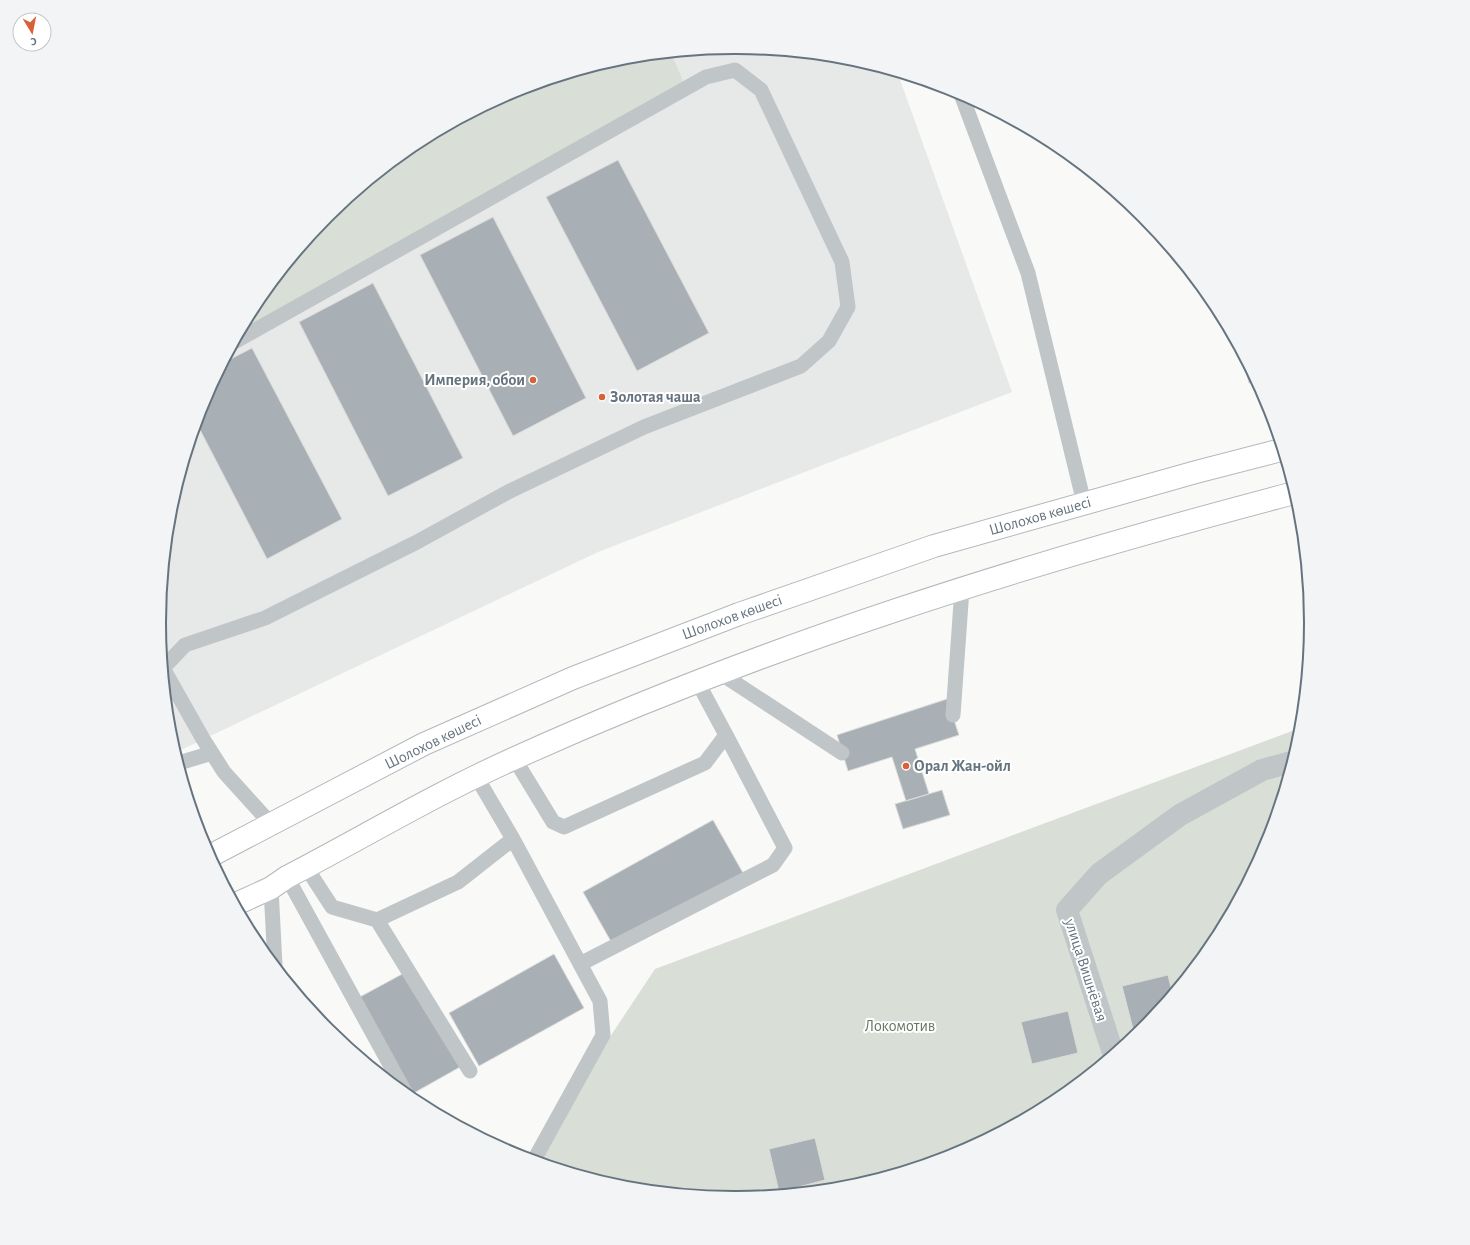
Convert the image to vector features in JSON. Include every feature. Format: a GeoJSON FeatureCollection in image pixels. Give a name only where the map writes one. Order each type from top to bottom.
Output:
{"type":"FeatureCollection","features":[{"type":"Feature","properties":{"kind":"highway","name":"Шолохов көшесі"},"geometry":{"type":"LineString","coordinates":[[216,853],[424,744],[573,678],[739,614],[934,546],[1084,503],[1277,451]]}},
{"type":"Feature","properties":{"kind":"highway"},"geometry":{"type":"LineString","coordinates":[[240,902],[476,776],[613,715],[697,681],[915,603],[1202,517],[1289,494]]}},
{"type":"Feature","properties":{"kind":"street","name":"улица Вишнёвая"},"geometry":{"type":"LineString","coordinates":[[1112,1049],[1067,910],[1099,874],[1180,815],[1262,770],[1286,763]]}},
{"type":"Feature","properties":{"kind":"lane"},"geometry":{"type":"LineString","coordinates":[[168,663],[185,645],[265,618],[417,542],[508,492],[644,427],[801,366],[829,341],[848,307],[842,262],[762,90],[735,70],[706,77],[244,337]]}},
{"type":"Feature","properties":{"kind":"lane"},"geometry":{"type":"LineString","coordinates":[[964,102],[1028,273],[1084,503]]}},
{"type":"Feature","properties":{"kind":"lane"},"geometry":{"type":"LineString","coordinates":[[952,715],[962,589]]}},
{"type":"Feature","properties":{"kind":"lane"},"geometry":{"type":"LineString","coordinates":[[720,673],[842,753]]}},
{"type":"Feature","properties":{"kind":"lane"},"geometry":{"type":"LineString","coordinates":[[170,680],[203,739],[224,772],[272,825]]}},
{"type":"Feature","properties":{"kind":"lane"},"geometry":{"type":"LineString","coordinates":[[580,964],[773,865],[785,848],[697,681]]}},
{"type":"Feature","properties":{"kind":"lane"},"geometry":{"type":"LineString","coordinates":[[514,758],[553,822],[564,827],[705,763],[726,735]]}},
{"type":"Feature","properties":{"kind":"lane"},"geometry":{"type":"LineString","coordinates":[[184,761],[212,752]]}},
{"type":"Feature","properties":{"kind":"lane"},"geometry":{"type":"LineString","coordinates":[[476,776],[513,839],[600,1001],[604,1034],[537,1155]]}},
{"type":"Feature","properties":{"kind":"lane"},"geometry":{"type":"LineString","coordinates":[[306,867],[332,907],[377,920],[458,882],[513,839]]}},
{"type":"Feature","properties":{"kind":"lane"},"geometry":{"type":"LineString","coordinates":[[275,957],[279,882]]}},
{"type":"Feature","properties":{"kind":"lane"},"geometry":{"type":"LineString","coordinates":[[279,882],[398,1080]]}},
{"type":"Feature","properties":{"kind":"lane"},"geometry":{"type":"LineString","coordinates":[[377,920],[470,1071]]}},
{"type":"Feature","properties":{"kind":"shaded area","name":"Золотая чаша"},"geometry":{"type":"Polygon","coordinates":[[[735,54],[772,55],[846,65],[900,78],[1012,392],[598,552],[181,749],[171,697],[166,622],[171,548],[177,512],[186,475],[197,440],[225,371],[262,307],[289,270],[599,71],[661,59],[698,55],[735,54]]]}},
{"type":"Feature","properties":{"kind":"green space"},"geometry":{"type":"Polygon","coordinates":[[[673,58],[686,88],[240,343],[262,307],[284,276],[333,221],[360,195],[389,171],[451,130],[517,97],[588,73],[624,65],[673,58]]]}},
{"type":"Feature","properties":{"kind":"green space","name":"Локомотив"},"geometry":{"type":"Polygon","coordinates":[[[1293,730],[1284,770],[1273,805],[1245,874],[1208,938],[1186,969],[1137,1024],[1110,1050],[1081,1074],[1019,1115],[953,1148],[882,1172],[846,1180],[772,1190],[735,1191],[698,1190],[624,1180],[588,1172],[532,1154],[655,969],[1293,730]]]}},
{"type":"Feature","properties":{"kind":"building"},"geometry":{"type":"Polygon","coordinates":[[[618,160],[709,333],[637,371],[546,197],[618,160]]]}},
{"type":"Feature","properties":{"kind":"building"},"geometry":{"type":"Polygon","coordinates":[[[493,217],[586,398],[513,436],[420,255],[493,217]]]}},
{"type":"Feature","properties":{"kind":"building"},"geometry":{"type":"Polygon","coordinates":[[[373,283],[463,458],[388,496],[299,322],[373,283]]]}},
{"type":"Feature","properties":{"kind":"building"},"geometry":{"type":"Polygon","coordinates":[[[252,348],[342,519],[267,559],[200,431],[210,405],[232,358],[252,348]]]}},
{"type":"Feature","properties":{"kind":"building"},"geometry":{"type":"Polygon","coordinates":[[[947,699],[959,735],[915,749],[929,794],[906,801],[892,757],[848,771],[837,735],[947,699]]]}},
{"type":"Feature","properties":{"kind":"building"},"geometry":{"type":"Polygon","coordinates":[[[942,790],[950,815],[903,829],[895,804],[942,790]]]}},
{"type":"Feature","properties":{"kind":"building"},"geometry":{"type":"Polygon","coordinates":[[[713,820],[743,873],[613,945],[583,892],[713,820]]]}},
{"type":"Feature","properties":{"kind":"building"},"geometry":{"type":"Polygon","coordinates":[[[554,954],[584,1008],[479,1066],[449,1013],[554,954]]]}},
{"type":"Feature","properties":{"kind":"building"},"geometry":{"type":"Polygon","coordinates":[[[406,972],[460,1067],[415,1092],[408,1088],[358,998],[406,972]]]}},
{"type":"Feature","properties":{"kind":"building"},"geometry":{"type":"Polygon","coordinates":[[[1168,975],[1171,987],[1133,1028],[1122,986],[1168,975]]]}},
{"type":"Feature","properties":{"kind":"building"},"geometry":{"type":"Polygon","coordinates":[[[1068,1011],[1078,1053],[1032,1064],[1021,1022],[1068,1011]]]}},
{"type":"Feature","properties":{"kind":"building"},"geometry":{"type":"Polygon","coordinates":[[[815,1138],[825,1180],[797,1187],[778,1189],[769,1149],[815,1138]]]}},
{"type":"Feature","properties":{"kind":"place","name":"Империя, обои"},"geometry":{"type":"Point","coordinates":[533,380]}},
{"type":"Feature","properties":{"kind":"place","name":"Золотая чаша"},"geometry":{"type":"Point","coordinates":[602,397]}},
{"type":"Feature","properties":{"kind":"place","name":"Орал Жан-ойл"},"geometry":{"type":"Point","coordinates":[906,766]}}]}
